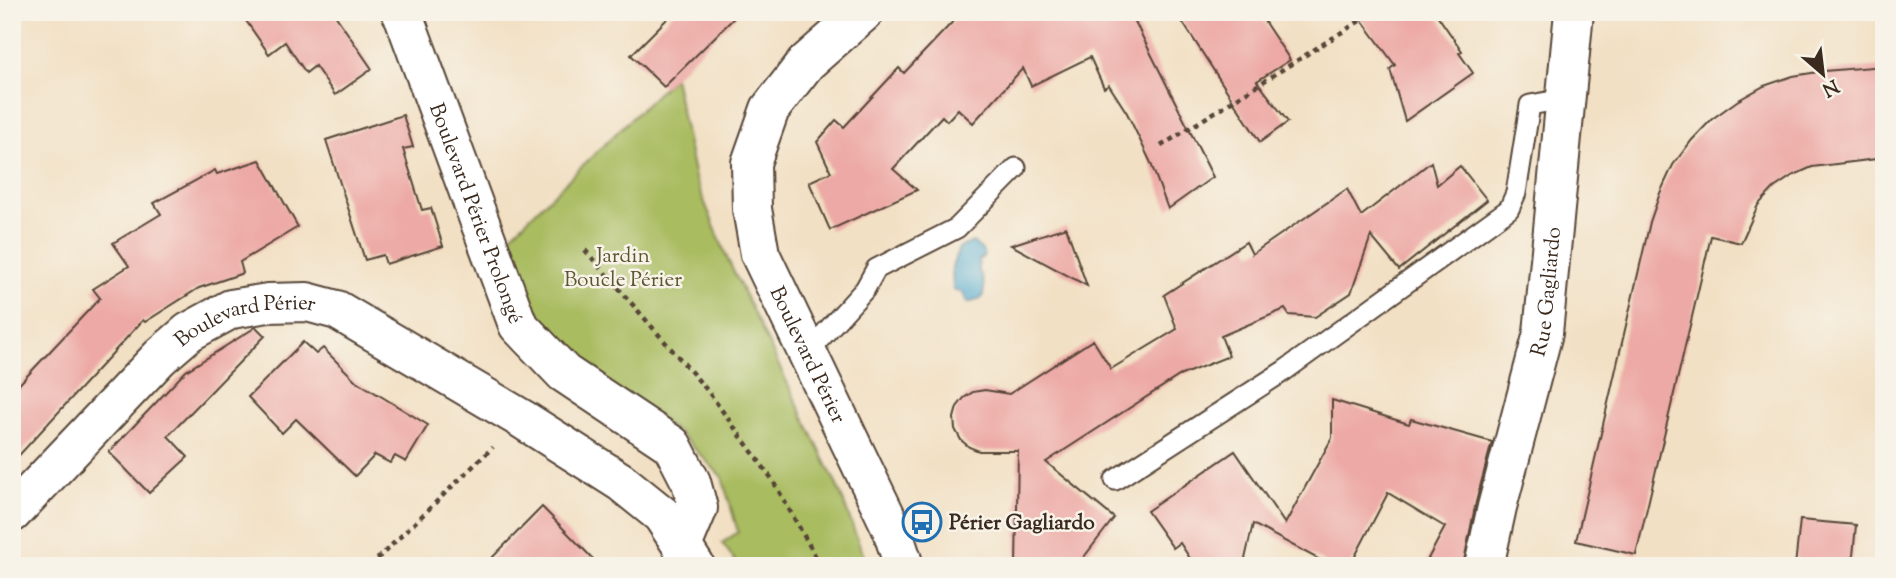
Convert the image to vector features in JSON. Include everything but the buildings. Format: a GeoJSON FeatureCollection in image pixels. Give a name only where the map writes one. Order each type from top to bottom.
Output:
{"type":"FeatureCollection","features":[{"type":"Feature","properties":{"kind":"street","name":"Boulevard Périer Prolongé"},"geometry":{"type":"LineString","coordinates":[[401,12],[518,325],[564,373],[672,445],[691,482],[698,508],[689,556]]}},
{"type":"Feature","properties":{"kind":"street","name":"Boulevard Périer"},"geometry":{"type":"LineString","coordinates":[[864,12],[806,63],[770,109],[751,163],[752,209],[760,254],[891,527],[904,566]]}},
{"type":"Feature","properties":{"kind":"street","name":"Rue Gagliardo"},"geometry":{"type":"LineString","coordinates":[[1484,566],[1543,333],[1574,12]]}},
{"type":"Feature","properties":{"kind":"street","name":"Boulevard Périer"},"geometry":{"type":"LineString","coordinates":[[12,513],[160,357],[189,332],[231,309],[268,303],[307,302],[337,310],[522,419],[632,490],[662,515],[689,556]]}},
{"type":"Feature","properties":{"kind":"lane"},"geometry":{"type":"LineString","coordinates":[[1115,480],[1284,372],[1508,209],[1516,193],[1530,105],[1564,99]]}},
{"type":"Feature","properties":{"kind":"lane"},"geometry":{"type":"LineString","coordinates":[[807,353],[865,289],[876,269],[957,228],[1016,168]]}},
{"type":"Feature","properties":{"kind":"path"},"geometry":{"type":"LineString","coordinates":[[1161,146],[1374,12]]}},
{"type":"Feature","properties":{"kind":"path"},"geometry":{"type":"LineString","coordinates":[[585,250],[707,390],[772,479],[821,566]]}},
{"type":"Feature","properties":{"kind":"path"},"geometry":{"type":"LineString","coordinates":[[370,566],[522,419]]}},
{"type":"Feature","properties":{"kind":"green space","name":"Jardin Boucle Périer"},"geometry":{"type":"Polygon","coordinates":[[[674,77],[695,178],[728,260],[840,492],[867,566],[739,566],[722,543],[738,532],[722,477],[679,433],[600,382],[532,318],[502,244],[674,77]]]}},
{"type":"Feature","properties":{"kind":"water"},"geometry":{"type":"Polygon","coordinates":[[[973,242],[982,250],[984,256],[979,260],[978,269],[984,291],[981,299],[967,303],[963,293],[953,290],[952,267],[959,248],[973,242]]]}},
{"type":"Feature","properties":{"kind":"place","name":"Périer Gagliardo"},"geometry":{"type":"Point","coordinates":[922,522]}}]}
